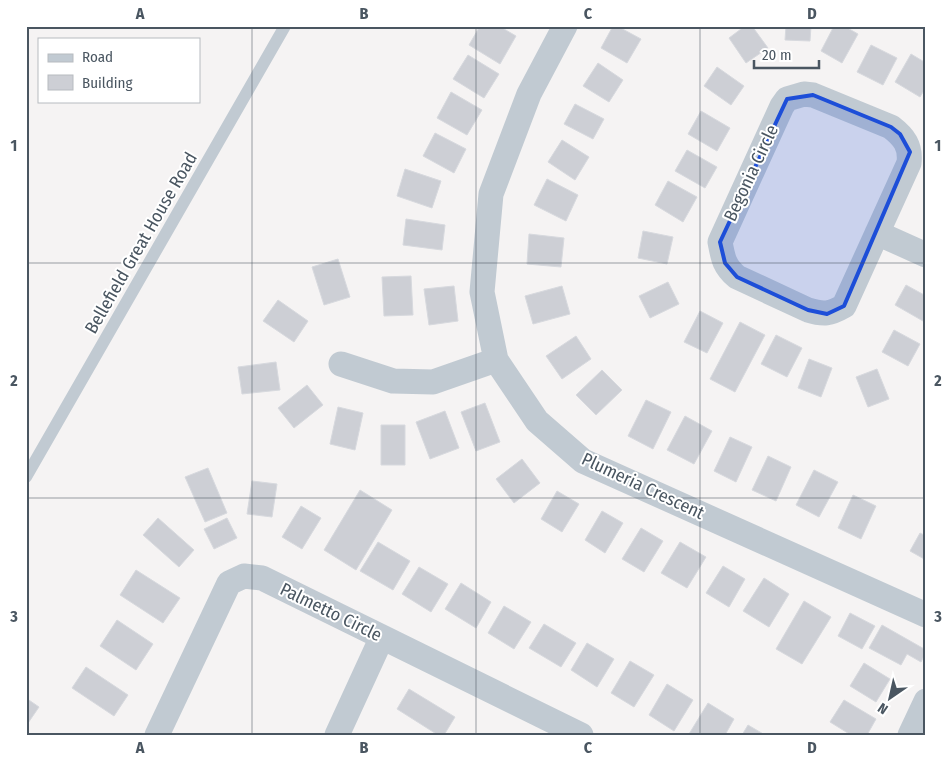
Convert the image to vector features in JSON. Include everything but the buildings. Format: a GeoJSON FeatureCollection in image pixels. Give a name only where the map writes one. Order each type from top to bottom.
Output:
{"type":"FeatureCollection","features":[{"type":"Feature","properties":{"kind":"street","name":"Plumeria Crescent"},"geometry":{"type":"LineString","coordinates":[[565,26],[529,94],[491,194],[482,292],[496,360],[537,421],[583,461],[926,615]]}},
{"type":"Feature","properties":{"kind":"street","name":"Begonia Circle"},"geometry":{"type":"LineString","coordinates":[[804,94],[813,95],[891,127],[900,134],[910,152],[908,163],[877,233],[844,306],[827,314],[808,310],[737,277],[725,264],[720,242],[782,106],[787,99],[804,94]]}},
{"type":"Feature","properties":{"kind":"street"},"geometry":{"type":"LineString","coordinates":[[877,233],[926,255]]}},
{"type":"Feature","properties":{"kind":"street"},"geometry":{"type":"LineString","coordinates":[[341,364],[393,381],[433,382],[496,360]]}},
{"type":"Feature","properties":{"kind":"street","name":"Palmetto Circle"},"geometry":{"type":"LineString","coordinates":[[157,735],[230,583],[244,576],[262,578],[581,735]]}},
{"type":"Feature","properties":{"kind":"street"},"geometry":{"type":"LineString","coordinates":[[337,735],[382,637]]}},
{"type":"Feature","properties":{"kind":"street"},"geometry":{"type":"LineString","coordinates":[[910,735],[926,702]]}},
{"type":"Feature","properties":{"kind":"lane","name":"Bellefield Great House Road"},"geometry":{"type":"LineString","coordinates":[[26,477],[285,26]]}},
{"type":"Feature","properties":{"kind":"highlighted area"},"geometry":{"type":"Polygon","coordinates":[[[813,95],[891,127],[900,134],[910,152],[844,306],[827,314],[808,310],[737,277],[725,263],[720,242],[787,99],[813,95]]]}}]}
